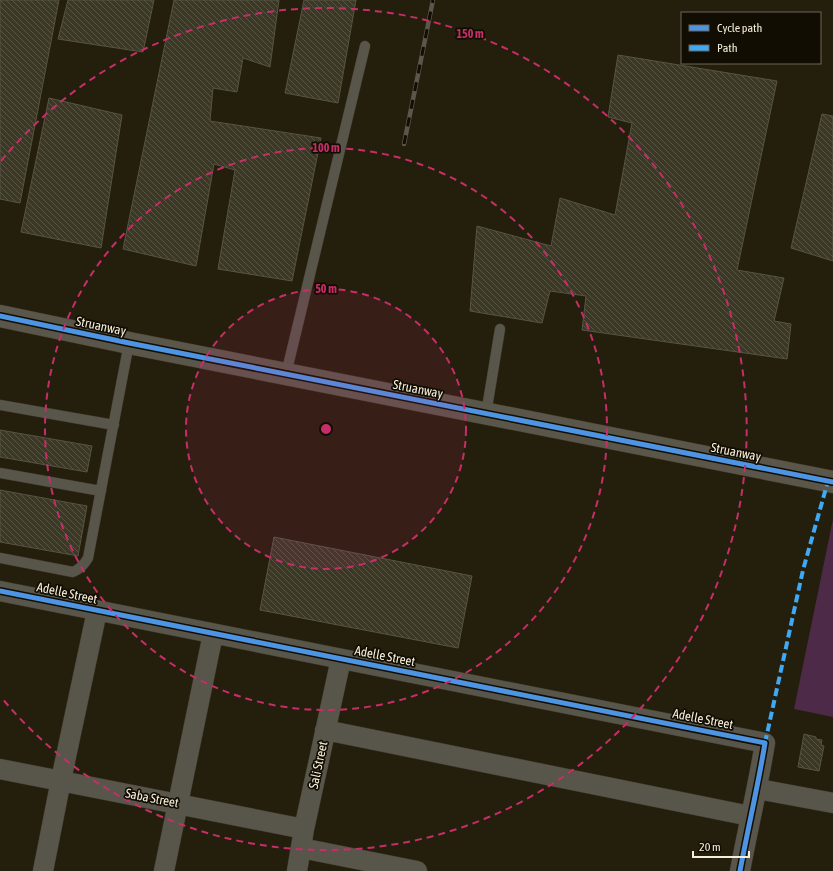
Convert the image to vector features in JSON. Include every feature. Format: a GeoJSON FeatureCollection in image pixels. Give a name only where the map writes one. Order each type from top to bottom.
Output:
{"type":"FeatureCollection","features":[{"type":"Feature","properties":{"kind":"street","name":"Struanway"},"geometry":{"type":"LineString","coordinates":[[0,316],[129,343],[833,482]]}},
{"type":"Feature","properties":{"kind":"street","name":"Adelle Street"},"geometry":{"type":"LineString","coordinates":[[0,591],[765,742],[758,789]]}},
{"type":"Feature","properties":{"kind":"street"},"geometry":{"type":"LineString","coordinates":[[42,871],[60,780],[97,611]]}},
{"type":"Feature","properties":{"kind":"street"},"geometry":{"type":"LineString","coordinates":[[164,871],[213,634]]}},
{"type":"Feature","properties":{"kind":"street","name":"Sali Street"},"geometry":{"type":"LineString","coordinates":[[297,871],[304,828],[342,658]]}},
{"type":"Feature","properties":{"kind":"street"},"geometry":{"type":"LineString","coordinates":[[325,730],[750,816]]}},
{"type":"Feature","properties":{"kind":"street","name":"Saba Street"},"geometry":{"type":"LineString","coordinates":[[0,769],[304,828]]}},
{"type":"Feature","properties":{"kind":"street"},"geometry":{"type":"LineString","coordinates":[[740,871],[750,816],[758,789],[833,804]]}},
{"type":"Feature","properties":{"kind":"street"},"geometry":{"type":"LineString","coordinates":[[301,848],[417,871]]}},
{"type":"Feature","properties":{"kind":"lane"},"geometry":{"type":"LineString","coordinates":[[286,374],[365,46]]}},
{"type":"Feature","properties":{"kind":"lane"},"geometry":{"type":"LineString","coordinates":[[486,414],[500,329]]}},
{"type":"Feature","properties":{"kind":"lane"},"geometry":{"type":"LineString","coordinates":[[0,558],[73,572],[84,565],[88,558],[129,343]]}},
{"type":"Feature","properties":{"kind":"lane"},"geometry":{"type":"LineString","coordinates":[[0,405],[114,425]]}},
{"type":"Feature","properties":{"kind":"lane"},"geometry":{"type":"LineString","coordinates":[[0,473],[101,491]]}},
{"type":"Feature","properties":{"kind":"shaded area"},"geometry":{"type":"Polygon","coordinates":[[[833,519],[833,717],[794,709],[833,519]]]}},
{"type":"Feature","properties":{"kind":"building"},"geometry":{"type":"Polygon","coordinates":[[[0,0],[59,0],[20,203],[0,199],[0,0]]]}},
{"type":"Feature","properties":{"kind":"building"},"geometry":{"type":"Polygon","coordinates":[[[68,0],[154,0],[143,52],[58,39],[68,0]]]}},
{"type":"Feature","properties":{"kind":"building"},"geometry":{"type":"Polygon","coordinates":[[[174,0],[279,0],[270,67],[243,58],[237,92],[213,88],[210,121],[321,138],[292,281],[218,269],[235,170],[214,164],[196,266],[123,249],[174,0]]]}},
{"type":"Feature","properties":{"kind":"building"},"geometry":{"type":"Polygon","coordinates":[[[304,0],[356,0],[338,103],[285,93],[304,0]]]}},
{"type":"Feature","properties":{"kind":"building"},"geometry":{"type":"Polygon","coordinates":[[[618,55],[777,81],[737,270],[784,278],[774,321],[791,324],[787,359],[582,330],[586,296],[550,291],[542,323],[470,311],[477,226],[551,246],[560,198],[615,215],[632,123],[608,117],[618,55]]]}},
{"type":"Feature","properties":{"kind":"building"},"geometry":{"type":"Polygon","coordinates":[[[49,98],[122,115],[101,248],[21,232],[49,98]]]}},
{"type":"Feature","properties":{"kind":"building"},"geometry":{"type":"Polygon","coordinates":[[[822,114],[833,116],[833,261],[791,248],[822,114]]]}},
{"type":"Feature","properties":{"kind":"building"},"geometry":{"type":"Polygon","coordinates":[[[0,430],[92,446],[87,472],[0,457],[0,430]]]}},
{"type":"Feature","properties":{"kind":"building"},"geometry":{"type":"Polygon","coordinates":[[[0,490],[87,506],[78,556],[0,542],[0,490]]]}},
{"type":"Feature","properties":{"kind":"building"},"geometry":{"type":"Polygon","coordinates":[[[274,537],[472,576],[458,648],[260,610],[274,537]]]}},
{"type":"Feature","properties":{"kind":"building"},"geometry":{"type":"Polygon","coordinates":[[[804,734],[822,740],[821,745],[824,746],[819,771],[798,767],[804,734]]]}},
{"type":"Feature","properties":{"kind":"railway"},"geometry":{"type":"LineString","coordinates":[[404,144],[433,0]]}},
{"type":"Feature","properties":{"kind":"marked path"},"geometry":{"type":"LineString","coordinates":[[765,743],[803,570],[828,481]]}},
{"type":"Feature","properties":{"kind":"cycle path"},"geometry":{"type":"LineString","coordinates":[[0,316],[129,343],[833,482]]}},
{"type":"Feature","properties":{"kind":"cycle path"},"geometry":{"type":"LineString","coordinates":[[0,591],[765,743],[740,871]]}}]}
